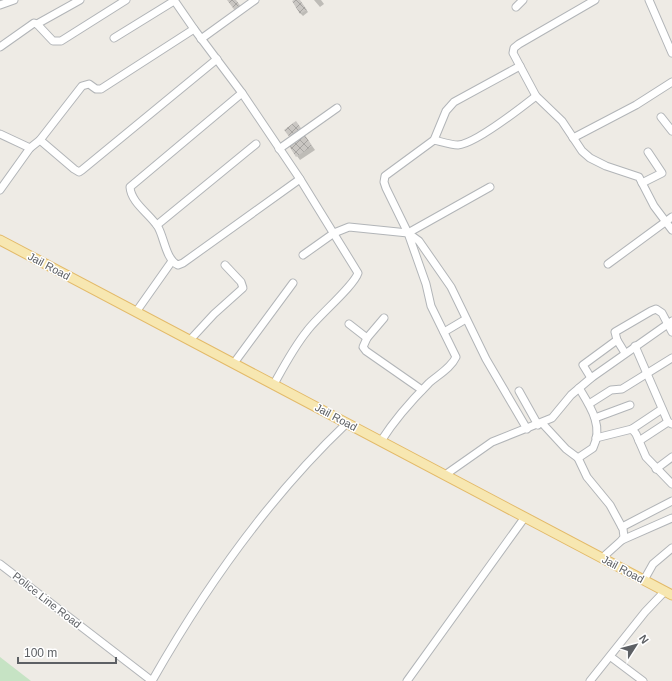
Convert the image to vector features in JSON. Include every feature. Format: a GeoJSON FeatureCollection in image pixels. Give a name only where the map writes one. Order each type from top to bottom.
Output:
{"type":"FeatureCollection","features":[{"type":"Feature","properties":{"kind":"main road","name":"Jail Road"},"geometry":{"type":"LineString","coordinates":[[0,240],[669,593]]}},
{"type":"Feature","properties":{"kind":"street"},"geometry":{"type":"LineString","coordinates":[[0,5],[14,0]]}},
{"type":"Feature","properties":{"kind":"street"},"geometry":{"type":"LineString","coordinates":[[0,47],[30,25],[37,24],[80,0]]}},
{"type":"Feature","properties":{"kind":"street"},"geometry":{"type":"LineString","coordinates":[[37,24],[53,41],[61,41],[126,0]]}},
{"type":"Feature","properties":{"kind":"street"},"geometry":{"type":"LineString","coordinates":[[114,38],[174,0],[242,93],[300,179],[358,272],[356,277],[307,331],[274,384]]}},
{"type":"Feature","properties":{"kind":"street"},"geometry":{"type":"LineString","coordinates":[[201,38],[255,0]]}},
{"type":"Feature","properties":{"kind":"street"},"geometry":{"type":"LineString","coordinates":[[516,7],[523,0]]}},
{"type":"Feature","properties":{"kind":"street"},"geometry":{"type":"LineString","coordinates":[[595,0],[516,46],[513,53],[536,96],[562,121],[582,151],[590,158],[617,171],[635,175],[642,183],[654,206],[669,220],[672,230]]}},
{"type":"Feature","properties":{"kind":"street"},"geometry":{"type":"LineString","coordinates":[[649,0],[672,53]]}},
{"type":"Feature","properties":{"kind":"street"},"geometry":{"type":"LineString","coordinates":[[0,190],[30,148],[40,140],[82,86],[89,84],[96,89],[101,90],[194,29]]}},
{"type":"Feature","properties":{"kind":"street"},"geometry":{"type":"LineString","coordinates":[[40,140],[74,170],[79,172],[216,59]]}},
{"type":"Feature","properties":{"kind":"street"},"geometry":{"type":"LineString","coordinates":[[381,441],[397,417],[422,390],[451,365],[456,357],[431,306],[426,284],[408,233],[386,188],[384,182],[385,176],[434,140],[446,111],[454,102],[520,66]]}},
{"type":"Feature","properties":{"kind":"street"},"geometry":{"type":"LineString","coordinates":[[573,138],[636,104],[672,82]]}},
{"type":"Feature","properties":{"kind":"street"},"geometry":{"type":"LineString","coordinates":[[242,93],[130,187],[133,197],[157,225],[172,261],[178,265],[183,263],[300,179]]}},
{"type":"Feature","properties":{"kind":"street"},"geometry":{"type":"LineString","coordinates":[[434,140],[455,144],[463,143],[500,123],[536,96]]}},
{"type":"Feature","properties":{"kind":"street"},"geometry":{"type":"LineString","coordinates":[[279,149],[336,108]]}},
{"type":"Feature","properties":{"kind":"street"},"geometry":{"type":"LineString","coordinates":[[661,117],[672,131]]}},
{"type":"Feature","properties":{"kind":"street"},"geometry":{"type":"LineString","coordinates":[[0,134],[30,148]]}},
{"type":"Feature","properties":{"kind":"street"},"geometry":{"type":"LineString","coordinates":[[157,225],[256,144]]}},
{"type":"Feature","properties":{"kind":"street"},"geometry":{"type":"LineString","coordinates":[[642,183],[662,173],[648,152]]}},
{"type":"Feature","properties":{"kind":"street"},"geometry":{"type":"LineString","coordinates":[[408,233],[490,187]]}},
{"type":"Feature","properties":{"kind":"street"},"geometry":{"type":"LineString","coordinates":[[608,264],[669,220]]}},
{"type":"Feature","properties":{"kind":"street"},"geometry":{"type":"LineString","coordinates":[[303,255],[334,233],[343,229],[354,227],[408,233],[419,241],[445,277],[486,359],[527,429]]}},
{"type":"Feature","properties":{"kind":"street"},"geometry":{"type":"LineString","coordinates":[[136,312],[172,261]]}},
{"type":"Feature","properties":{"kind":"street"},"geometry":{"type":"LineString","coordinates":[[190,340],[214,314],[243,288],[241,282],[225,265]]}},
{"type":"Feature","properties":{"kind":"street"},"geometry":{"type":"LineString","coordinates":[[234,363],[294,283]]}},
{"type":"Feature","properties":{"kind":"street"},"geometry":{"type":"LineString","coordinates":[[625,352],[615,335],[617,330],[656,309],[662,313],[670,323],[672,332]]}},
{"type":"Feature","properties":{"kind":"street"},"geometry":{"type":"LineString","coordinates":[[384,318],[367,338],[363,347],[366,351],[422,390]]}},
{"type":"Feature","properties":{"kind":"street"},"geometry":{"type":"LineString","coordinates":[[444,332],[466,319]]}},
{"type":"Feature","properties":{"kind":"street"},"geometry":{"type":"LineString","coordinates":[[445,475],[492,442],[552,418],[579,388],[591,378],[625,352],[670,323]]}},
{"type":"Feature","properties":{"kind":"street"},"geometry":{"type":"LineString","coordinates":[[349,324],[367,338]]}},
{"type":"Feature","properties":{"kind":"street"},"geometry":{"type":"LineString","coordinates":[[591,378],[583,365],[617,340]]}},
{"type":"Feature","properties":{"kind":"street"},"geometry":{"type":"LineString","coordinates":[[635,346],[662,409],[670,423],[639,441]]}},
{"type":"Feature","properties":{"kind":"street"},"geometry":{"type":"LineString","coordinates":[[589,404],[611,390],[622,389],[672,358]]}},
{"type":"Feature","properties":{"kind":"street"},"geometry":{"type":"LineString","coordinates":[[578,458],[593,448],[596,438],[595,418],[589,404],[579,388]]}},
{"type":"Feature","properties":{"kind":"street"},"geometry":{"type":"LineString","coordinates":[[519,390],[540,424],[566,449],[578,458],[587,477],[607,500],[622,527],[624,533],[622,540]]}},
{"type":"Feature","properties":{"kind":"street"},"geometry":{"type":"LineString","coordinates":[[595,418],[630,405]]}},
{"type":"Feature","properties":{"kind":"street"},"geometry":{"type":"LineString","coordinates":[[596,438],[632,429],[662,409]]}},
{"type":"Feature","properties":{"kind":"street"},"geometry":{"type":"LineString","coordinates":[[152,681],[184,626],[230,558],[274,502],[348,423]]}},
{"type":"Feature","properties":{"kind":"street"},"geometry":{"type":"LineString","coordinates":[[632,429],[646,457],[672,484]]}},
{"type":"Feature","properties":{"kind":"street"},"geometry":{"type":"LineString","coordinates":[[656,469],[672,457]]}},
{"type":"Feature","properties":{"kind":"street"},"geometry":{"type":"LineString","coordinates":[[622,527],[672,501]]}},
{"type":"Feature","properties":{"kind":"street"},"geometry":{"type":"LineString","coordinates":[[407,681],[525,517]]}},
{"type":"Feature","properties":{"kind":"street"},"geometry":{"type":"LineString","coordinates":[[602,558],[622,540],[672,518]]}},
{"type":"Feature","properties":{"kind":"street"},"geometry":{"type":"LineString","coordinates":[[644,580],[653,564],[672,548]]}},
{"type":"Feature","properties":{"kind":"street","name":"Police Line Road"},"geometry":{"type":"LineString","coordinates":[[0,564],[152,681]]}},
{"type":"Feature","properties":{"kind":"street"},"geometry":{"type":"LineString","coordinates":[[590,681],[611,657],[645,612],[669,593]]}},
{"type":"Feature","properties":{"kind":"street"},"geometry":{"type":"LineString","coordinates":[[611,657],[643,681]]}},
{"type":"Feature","properties":{"kind":"green space"},"geometry":{"type":"Polygon","coordinates":[[[0,657],[31,681],[0,681],[0,657]]]}},
{"type":"Feature","properties":{"kind":"building"},"geometry":{"type":"Polygon","coordinates":[[[227,0],[236,0],[242,8],[236,12],[227,0]]]}},
{"type":"Feature","properties":{"kind":"building"},"geometry":{"type":"Polygon","coordinates":[[[300,0],[307,10],[300,14],[292,1],[300,0]]]}},
{"type":"Feature","properties":{"kind":"building"},"geometry":{"type":"Polygon","coordinates":[[[296,121],[303,131],[291,139],[284,130],[296,121]]]}},
{"type":"Feature","properties":{"kind":"building"},"geometry":{"type":"Polygon","coordinates":[[[305,135],[312,146],[296,157],[289,146],[305,135]]]}}]}
